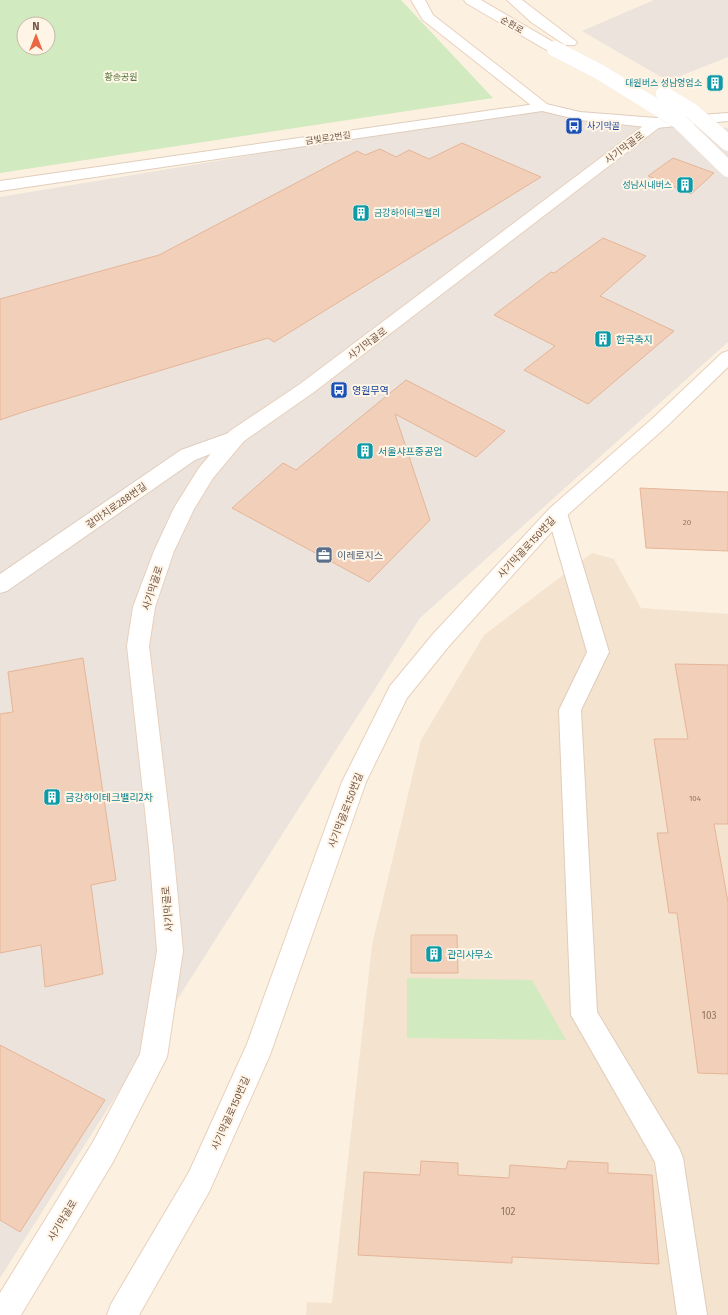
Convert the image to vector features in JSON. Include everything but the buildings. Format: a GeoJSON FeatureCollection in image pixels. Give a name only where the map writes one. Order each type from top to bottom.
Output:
{"type":"FeatureCollection","features":[{"type":"Feature","properties":{"kind":"street"},"geometry":{"type":"LineString","coordinates":[[418,0],[428,17],[542,107]]}},
{"type":"Feature","properties":{"kind":"street","name":"순환로"},"geometry":{"type":"LineString","coordinates":[[471,0],[554,49],[598,71],[679,120],[728,168]]}},
{"type":"Feature","properties":{"kind":"street","name":"순환로"},"geometry":{"type":"LineString","coordinates":[[514,0],[536,19],[570,42],[622,69]]}},
{"type":"Feature","properties":{"kind":"street"},"geometry":{"type":"LineString","coordinates":[[651,87],[692,111],[728,143]]}},
{"type":"Feature","properties":{"kind":"street","name":"금빛로2번길"},"geometry":{"type":"LineString","coordinates":[[0,186],[542,107],[580,116],[656,123]]}},
{"type":"Feature","properties":{"kind":"street"},"geometry":{"type":"LineString","coordinates":[[656,123],[728,117]]}},
{"type":"Feature","properties":{"kind":"street"},"geometry":{"type":"LineString","coordinates":[[696,119],[728,149]]}},
{"type":"Feature","properties":{"kind":"street","name":"사기막골로"},"geometry":{"type":"LineString","coordinates":[[4,1315],[103,1152],[153,1057],[170,951],[161,847],[138,646],[144,607],[164,551],[184,508],[206,473],[237,436],[307,388],[656,123]]}},
{"type":"Feature","properties":{"kind":"street","name":"사기막골로150번길"},"geometry":{"type":"LineString","coordinates":[[122,1315],[199,1182],[260,1046],[354,782],[398,692],[441,640],[557,513],[659,422],[728,357]]}},
{"type":"Feature","properties":{"kind":"street","name":"갈마치로288번길"},"geometry":{"type":"LineString","coordinates":[[0,585],[188,455],[237,436]]}},
{"type":"Feature","properties":{"kind":"street"},"geometry":{"type":"LineString","coordinates":[[557,513],[598,652],[570,710],[584,1016],[669,1158],[692,1315]]}},
{"type":"Feature","properties":{"kind":"shaded area"},"geometry":{"type":"Polygon","coordinates":[[[654,0],[728,0],[728,57],[668,81],[582,31],[654,0]]]}},
{"type":"Feature","properties":{"kind":"shaded area"},"geometry":{"type":"Polygon","coordinates":[[[542,107],[728,128],[728,342],[420,618],[0,1278],[0,197],[542,107]]]}},
{"type":"Feature","properties":{"kind":"shaded area"},"geometry":{"type":"Polygon","coordinates":[[[592,553],[614,559],[641,608],[728,614],[728,1315],[306,1315],[307,1302],[332,1303],[372,945],[421,740],[484,635],[592,553]]]}},
{"type":"Feature","properties":{"kind":"green space","name":"황송공원"},"geometry":{"type":"Polygon","coordinates":[[[0,0],[401,0],[493,98],[0,173],[0,0]]]}},
{"type":"Feature","properties":{"kind":"green space"},"geometry":{"type":"Polygon","coordinates":[[[407,978],[532,980],[566,1040],[407,1038],[407,978]]]}},
{"type":"Feature","properties":{"kind":"place","name":"대원버스 성남영업소"},"geometry":{"type":"Point","coordinates":[715,83]}},
{"type":"Feature","properties":{"kind":"place","name":"사기막골"},"geometry":{"type":"Point","coordinates":[574,126]}},
{"type":"Feature","properties":{"kind":"place","name":"성남시내버스"},"geometry":{"type":"Point","coordinates":[685,185]}},
{"type":"Feature","properties":{"kind":"place","name":"금강하이테크밸리"},"geometry":{"type":"Point","coordinates":[361,213]}},
{"type":"Feature","properties":{"kind":"place","name":"한국축지"},"geometry":{"type":"Point","coordinates":[603,339]}},
{"type":"Feature","properties":{"kind":"place","name":"영원무역"},"geometry":{"type":"Point","coordinates":[339,390]}},
{"type":"Feature","properties":{"kind":"place","name":"서울샤프중공업"},"geometry":{"type":"Point","coordinates":[365,451]}},
{"type":"Feature","properties":{"kind":"place","name":"이레로지스"},"geometry":{"type":"Point","coordinates":[324,555]}},
{"type":"Feature","properties":{"kind":"place","name":"금강하이테크밸리2차"},"geometry":{"type":"Point","coordinates":[52,797]}},
{"type":"Feature","properties":{"kind":"place","name":"관리사무소"},"geometry":{"type":"Point","coordinates":[434,954]}}]}
